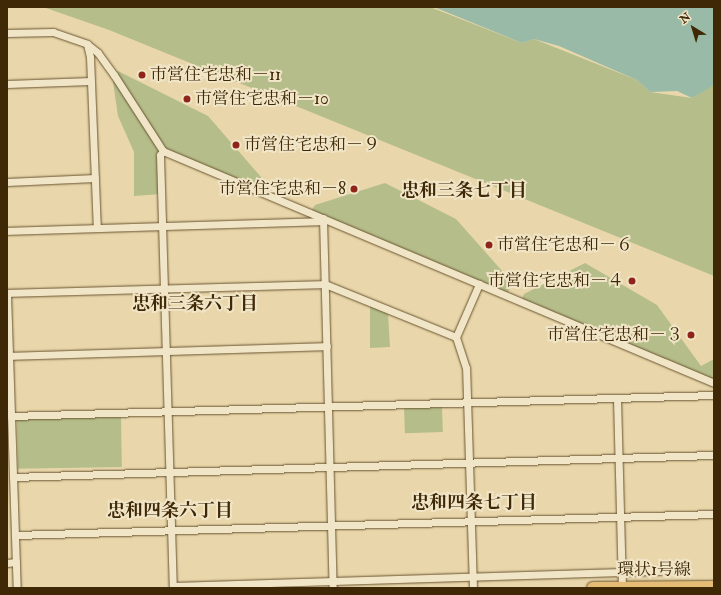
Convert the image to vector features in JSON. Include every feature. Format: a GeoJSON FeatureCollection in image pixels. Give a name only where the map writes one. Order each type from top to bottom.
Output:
{"type":"FeatureCollection","features":[{"type":"Feature","properties":{"kind":"main road","name":"環状1号線"},"geometry":{"type":"LineString","coordinates":[[594,588],[714,587]]}},
{"type":"Feature","properties":{"kind":"street"},"geometry":{"type":"LineString","coordinates":[[7,33],[53,32],[87,44],[98,53],[114,75],[163,151],[323,220],[714,383]]}},
{"type":"Feature","properties":{"kind":"street"},"geometry":{"type":"LineString","coordinates":[[87,44],[91,81],[97,228]]}},
{"type":"Feature","properties":{"kind":"street"},"geometry":{"type":"LineString","coordinates":[[7,84],[91,81]]}},
{"type":"Feature","properties":{"kind":"street"},"geometry":{"type":"LineString","coordinates":[[163,151],[160,155],[173,587],[333,585],[662,571]]}},
{"type":"Feature","properties":{"kind":"street"},"geometry":{"type":"LineString","coordinates":[[7,182],[95,178]]}},
{"type":"Feature","properties":{"kind":"street"},"geometry":{"type":"LineString","coordinates":[[7,231],[323,220]]}},
{"type":"Feature","properties":{"kind":"street"},"geometry":{"type":"LineString","coordinates":[[323,220],[326,284],[333,585]]}},
{"type":"Feature","properties":{"kind":"street"},"geometry":{"type":"LineString","coordinates":[[17,588],[15,535],[11,518],[9,424],[11,416],[7,294],[326,284],[456,338]]}},
{"type":"Feature","properties":{"kind":"street"},"geometry":{"type":"LineString","coordinates":[[473,588],[466,368],[456,338],[479,284]]}},
{"type":"Feature","properties":{"kind":"street"},"geometry":{"type":"LineString","coordinates":[[9,356],[327,346]]}},
{"type":"Feature","properties":{"kind":"street"},"geometry":{"type":"LineString","coordinates":[[11,416],[714,395]]}},
{"type":"Feature","properties":{"kind":"street"},"geometry":{"type":"LineString","coordinates":[[617,398],[622,588]]}},
{"type":"Feature","properties":{"kind":"street"},"geometry":{"type":"LineString","coordinates":[[11,474],[330,467],[619,457],[714,456]]}},
{"type":"Feature","properties":{"kind":"street"},"geometry":{"type":"LineString","coordinates":[[15,535],[172,529],[332,526],[714,514]]}},
{"type":"Feature","properties":{"kind":"street"},"geometry":{"type":"LineString","coordinates":[[7,563],[16,562]]}},
{"type":"Feature","properties":{"kind":"shaded area"},"geometry":{"type":"Polygon","coordinates":[[[43,7],[430,7],[522,43],[534,39],[637,80],[650,92],[692,98],[714,84],[714,276],[109,30],[43,7]]]}},
{"type":"Feature","properties":{"kind":"shaded area"},"geometry":{"type":"Polygon","coordinates":[[[434,7],[714,7],[714,85],[692,98],[677,91],[650,92],[637,80],[559,46],[534,39],[522,43],[434,7]]]}},
{"type":"Feature","properties":{"kind":"shaded area"},"geometry":{"type":"Polygon","coordinates":[[[118,71],[208,116],[261,177],[260,191],[163,151],[162,194],[134,196],[134,152],[118,116],[113,82],[118,71]]]}},
{"type":"Feature","properties":{"kind":"shaded area"},"geometry":{"type":"Polygon","coordinates":[[[385,183],[456,219],[512,282],[507,295],[310,213],[315,205],[385,183]]]}},
{"type":"Feature","properties":{"kind":"shaded area"},"geometry":{"type":"Polygon","coordinates":[[[585,263],[657,305],[701,366],[714,359],[714,383],[521,301],[524,294],[585,263]]]}},
{"type":"Feature","properties":{"kind":"shaded area"},"geometry":{"type":"Polygon","coordinates":[[[370,306],[388,314],[390,347],[370,348],[370,306]]]}},
{"type":"Feature","properties":{"kind":"shaded area"},"geometry":{"type":"Polygon","coordinates":[[[442,407],[443,432],[405,433],[404,408],[442,407]]]}},
{"type":"Feature","properties":{"kind":"shaded area"},"geometry":{"type":"Polygon","coordinates":[[[121,417],[122,467],[18,469],[17,419],[121,417]]]}},
{"type":"Feature","properties":{"kind":"place","name":"市営住宅忠和－11"},"geometry":{"type":"Point","coordinates":[142,75]}},
{"type":"Feature","properties":{"kind":"place","name":"市営住宅忠和－10"},"geometry":{"type":"Point","coordinates":[187,99]}},
{"type":"Feature","properties":{"kind":"place","name":"市営住宅忠和－９"},"geometry":{"type":"Point","coordinates":[236,145]}},
{"type":"Feature","properties":{"kind":"place","name":"市営住宅忠和－8"},"geometry":{"type":"Point","coordinates":[354,189]}},
{"type":"Feature","properties":{"kind":"place","name":"市営住宅忠和－６"},"geometry":{"type":"Point","coordinates":[489,245]}},
{"type":"Feature","properties":{"kind":"place","name":"市営住宅忠和－４"},"geometry":{"type":"Point","coordinates":[632,281]}},
{"type":"Feature","properties":{"kind":"place","name":"市営住宅忠和－３"},"geometry":{"type":"Point","coordinates":[691,335]}},
{"type":"Feature","properties":{"kind":"district","name":"忠和三条七丁目"},"geometry":{"type":"Point","coordinates":[464,191]}},
{"type":"Feature","properties":{"kind":"district","name":"忠和三条六丁目"},"geometry":{"type":"Point","coordinates":[195,304]}},
{"type":"Feature","properties":{"kind":"district","name":"忠和四条七丁目"},"geometry":{"type":"Point","coordinates":[474,503]}},
{"type":"Feature","properties":{"kind":"district","name":"忠和四条六丁目"},"geometry":{"type":"Point","coordinates":[170,511]}}]}
